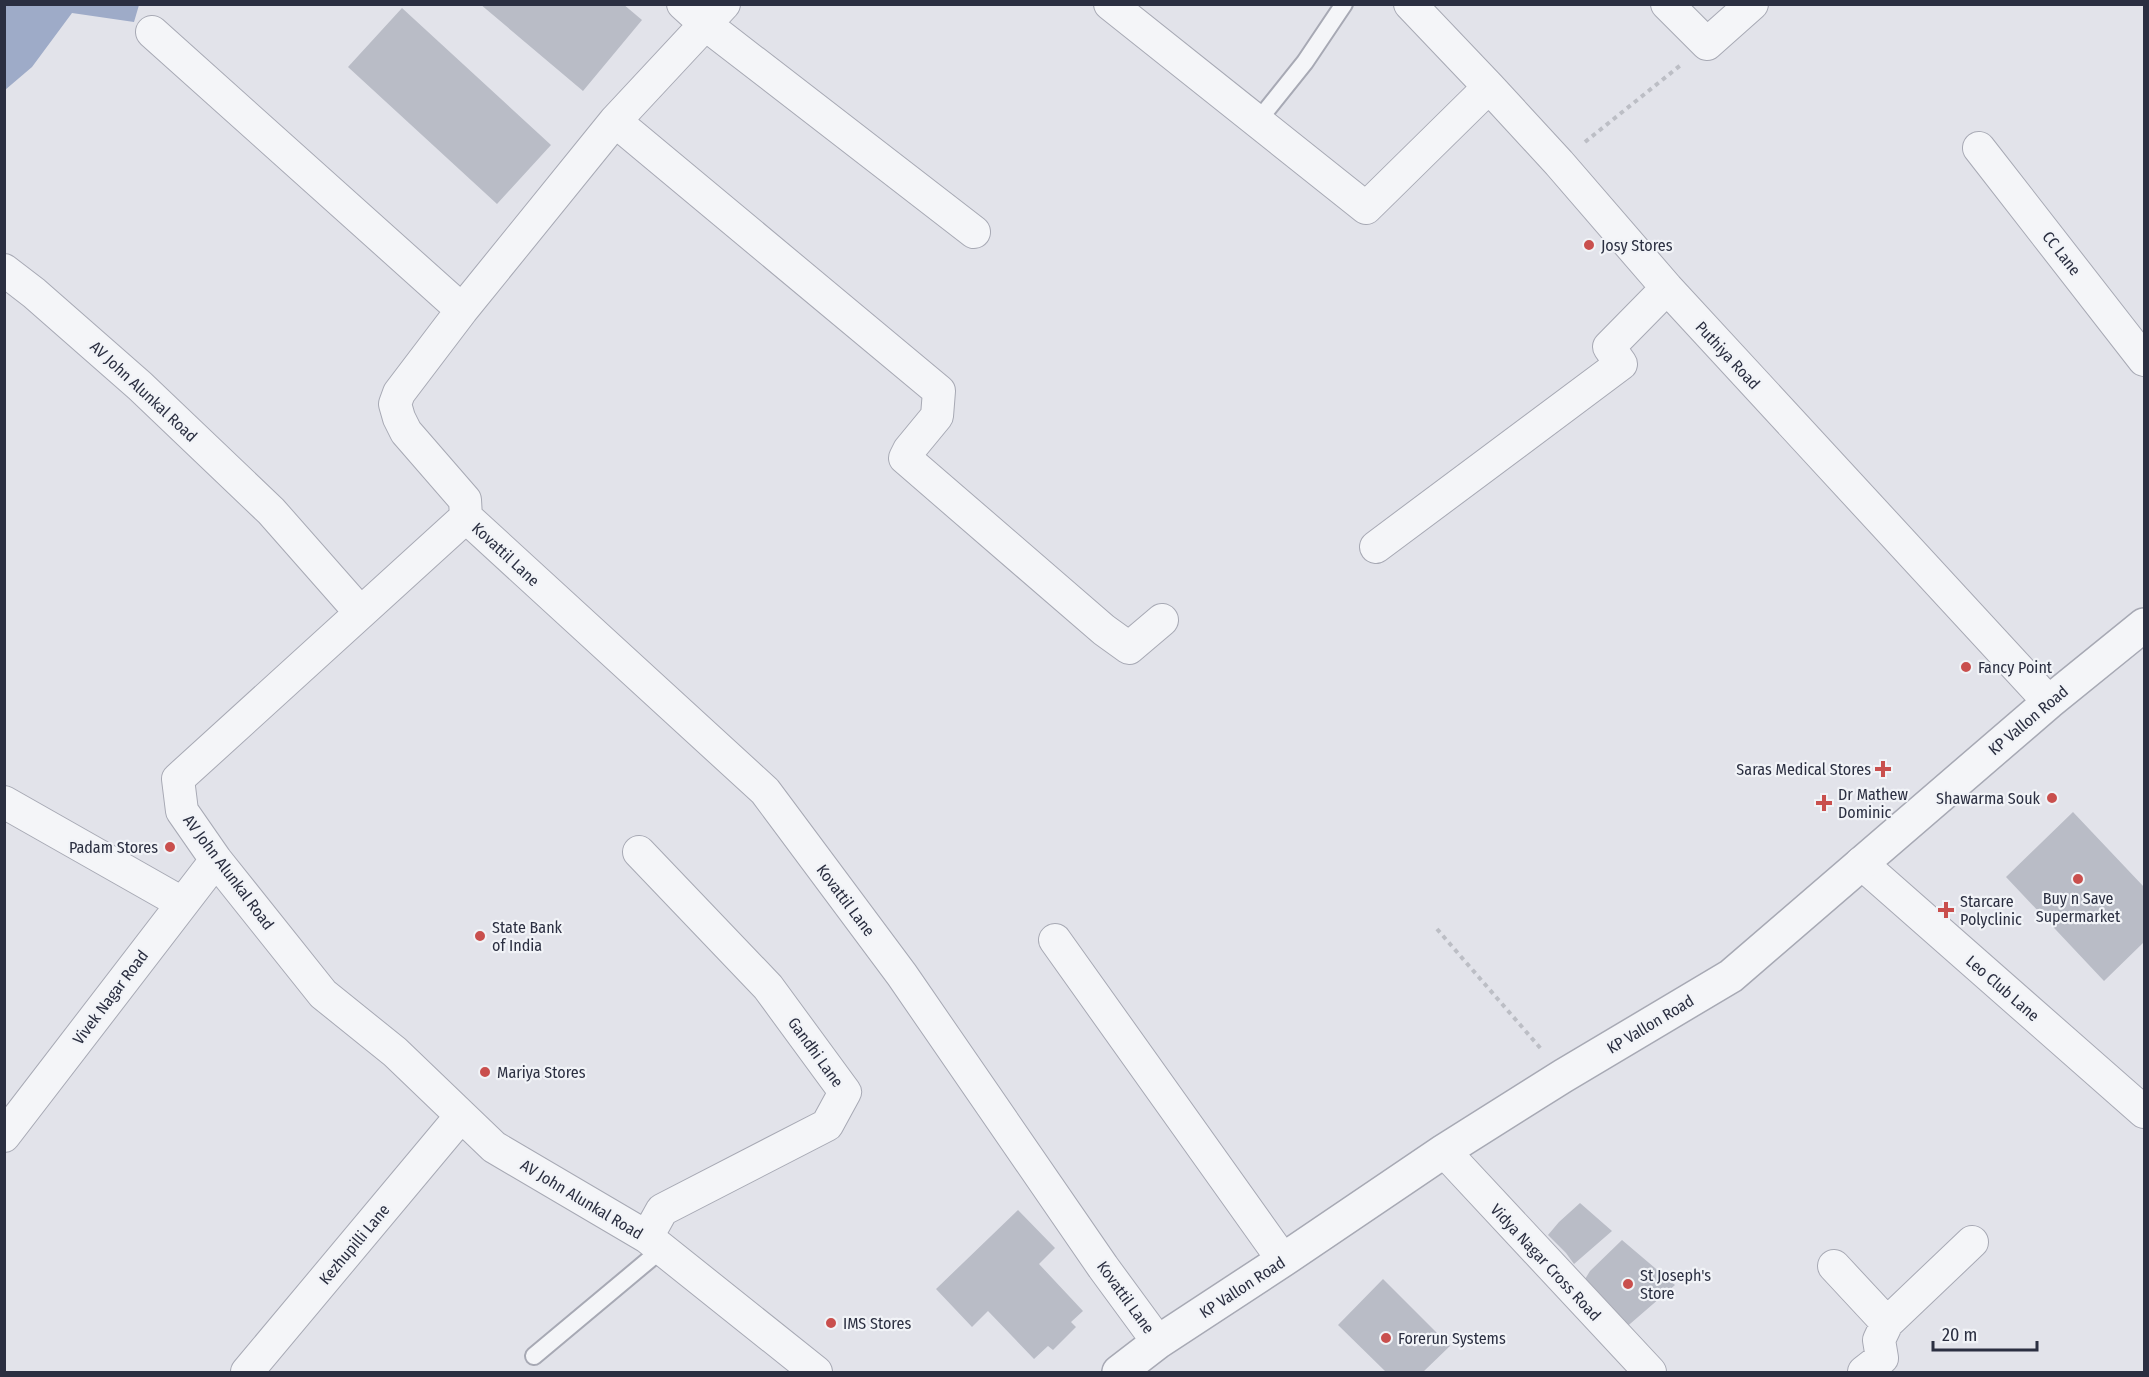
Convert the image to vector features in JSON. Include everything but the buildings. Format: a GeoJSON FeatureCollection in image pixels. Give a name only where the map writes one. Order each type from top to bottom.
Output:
{"type":"FeatureCollection","features":[{"type":"Feature","properties":{"kind":"street"},"geometry":{"type":"LineString","coordinates":[[1110,4],[1366,208],[1489,87]]}},
{"type":"Feature","properties":{"kind":"street","name":"Puthiya Road"},"geometry":{"type":"LineString","coordinates":[[1410,4],[1559,163],[1666,288],[2049,702]]}},
{"type":"Feature","properties":{"kind":"street"},"geometry":{"type":"LineString","coordinates":[[1667,4],[1707,44],[1752,4]]}},
{"type":"Feature","properties":{"kind":"street"},"geometry":{"type":"LineString","coordinates":[[360,612],[466,517],[465,500],[406,432],[395,404],[399,393],[462,310],[704,11],[974,232]]}},
{"type":"Feature","properties":{"kind":"street"},"geometry":{"type":"LineString","coordinates":[[152,32],[462,310]]}},
{"type":"Feature","properties":{"kind":"street"},"geometry":{"type":"LineString","coordinates":[[615,122],[939,391],[937,416],[905,458],[1104,630],[1129,648],[1162,620]]}},
{"type":"Feature","properties":{"kind":"street","name":"CC Lane"},"geometry":{"type":"LineString","coordinates":[[1979,148],[2145,360]]}},
{"type":"Feature","properties":{"kind":"street","name":"AV John Alunkal Road"},"geometry":{"type":"LineString","coordinates":[[4,270],[34,293],[140,386],[271,511],[360,612],[178,779],[182,811],[216,860],[323,994],[395,1052],[495,1147],[655,1243],[816,1372]]}},
{"type":"Feature","properties":{"kind":"street"},"geometry":{"type":"LineString","coordinates":[[1376,547],[1621,364],[1609,347],[1666,288]]}},
{"type":"Feature","properties":{"kind":"street","name":"Kovattil Lane"},"geometry":{"type":"LineString","coordinates":[[466,517],[765,791],[902,975],[1103,1267],[1158,1342]]}},
{"type":"Feature","properties":{"kind":"street","name":"KP Vallon Road"},"geometry":{"type":"LineString","coordinates":[[1119,1372],[1158,1342],[1444,1151],[1563,1076],[1731,976],[2049,702],[2145,625]]}},
{"type":"Feature","properties":{"kind":"street"},"geometry":{"type":"LineString","coordinates":[[4,801],[182,903]]}},
{"type":"Feature","properties":{"kind":"street","name":"Gandhi Lane"},"geometry":{"type":"LineString","coordinates":[[639,852],[768,987],[845,1092],[827,1125],[662,1210],[655,1243]]}},
{"type":"Feature","properties":{"kind":"street","name":"Vivek Nagar Road"},"geometry":{"type":"LineString","coordinates":[[4,1136],[216,860]]}},
{"type":"Feature","properties":{"kind":"street","name":"Leo Club Lane"},"geometry":{"type":"LineString","coordinates":[[1862,863],[2145,1112]]}},
{"type":"Feature","properties":{"kind":"street"},"geometry":{"type":"LineString","coordinates":[[1055,940],[1283,1260]]}},
{"type":"Feature","properties":{"kind":"street","name":"Kezhupilli Lane"},"geometry":{"type":"LineString","coordinates":[[247,1372],[461,1116]]}},
{"type":"Feature","properties":{"kind":"street","name":"Vidya Nagar Cross Road"},"geometry":{"type":"LineString","coordinates":[[1444,1151],[1650,1372]]}},
{"type":"Feature","properties":{"kind":"street"},"geometry":{"type":"LineString","coordinates":[[1864,1372],[1882,1358],[1880,1340],[1887,1323],[1972,1242]]}},
{"type":"Feature","properties":{"kind":"street"},"geometry":{"type":"LineString","coordinates":[[1834,1266],[1887,1323]]}},
{"type":"Feature","properties":{"kind":"lane"},"geometry":{"type":"LineString","coordinates":[[1257,122],[1305,62],[1344,4]]}},
{"type":"Feature","properties":{"kind":"lane"},"geometry":{"type":"LineString","coordinates":[[534,1356],[655,1243]]}},
{"type":"Feature","properties":{"kind":"path"},"geometry":{"type":"LineString","coordinates":[[1559,163],[1707,44]]}},
{"type":"Feature","properties":{"kind":"path"},"geometry":{"type":"LineString","coordinates":[[1437,929],[1514,1016],[1563,1076]]}},
{"type":"Feature","properties":{"kind":"water"},"geometry":{"type":"Polygon","coordinates":[[[5,4],[139,5],[134,22],[72,13],[32,67],[5,90],[5,4]]]}},
{"type":"Feature","properties":{"kind":"place","name":"Josy Stores"},"geometry":{"type":"Point","coordinates":[1589,245]}},
{"type":"Feature","properties":{"kind":"place","name":"Fancy Point"},"geometry":{"type":"Point","coordinates":[1966,667]}},
{"type":"Feature","properties":{"kind":"place","name":"Saras Medical Stores"},"geometry":{"type":"Point","coordinates":[1883,769]}},
{"type":"Feature","properties":{"kind":"place","name":"Shawarma Souk"},"geometry":{"type":"Point","coordinates":[2052,798]}},
{"type":"Feature","properties":{"kind":"place","name":"Dr Mathew Dominic"},"geometry":{"type":"Point","coordinates":[1824,803]}},
{"type":"Feature","properties":{"kind":"place","name":"Padam Stores"},"geometry":{"type":"Point","coordinates":[170,847]}},
{"type":"Feature","properties":{"kind":"place","name":"Buy n Save Supermarket"},"geometry":{"type":"Point","coordinates":[2078,879]}},
{"type":"Feature","properties":{"kind":"place","name":"Starcare Polyclinic"},"geometry":{"type":"Point","coordinates":[1946,910]}},
{"type":"Feature","properties":{"kind":"place","name":"State Bank of India"},"geometry":{"type":"Point","coordinates":[480,936]}},
{"type":"Feature","properties":{"kind":"place","name":"Mariya Stores"},"geometry":{"type":"Point","coordinates":[485,1072]}},
{"type":"Feature","properties":{"kind":"place","name":"St Joseph's Store"},"geometry":{"type":"Point","coordinates":[1628,1284]}},
{"type":"Feature","properties":{"kind":"place","name":"IMS Stores"},"geometry":{"type":"Point","coordinates":[831,1323]}},
{"type":"Feature","properties":{"kind":"place","name":"Forerun Systems"},"geometry":{"type":"Point","coordinates":[1386,1338]}}]}
